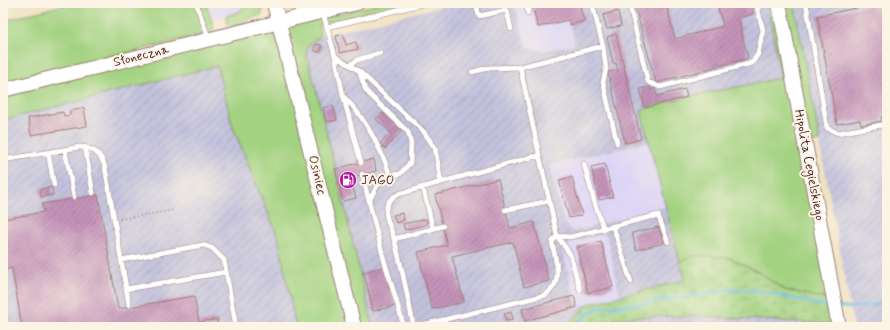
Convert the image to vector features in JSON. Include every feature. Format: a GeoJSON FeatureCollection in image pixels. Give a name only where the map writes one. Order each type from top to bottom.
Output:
{"type":"FeatureCollection","features":[{"type":"Feature","properties":{"kind":"street","name":"Osiniec"},"geometry":{"type":"LineString","coordinates":[[274,3],[354,327]]}},
{"type":"Feature","properties":{"kind":"street","name":"Słoneczna"},"geometry":{"type":"LineString","coordinates":[[3,90],[357,3]]}},
{"type":"Feature","properties":{"kind":"street","name":"Hipolita Cegielskiego"},"geometry":{"type":"LineString","coordinates":[[779,3],[839,327]]}},
{"type":"Feature","properties":{"kind":"lane"},"geometry":{"type":"LineString","coordinates":[[196,3],[209,40]]}},
{"type":"Feature","properties":{"kind":"lane"},"geometry":{"type":"LineString","coordinates":[[327,26],[406,5],[426,3]]}},
{"type":"Feature","properties":{"kind":"lane"},"geometry":{"type":"LineString","coordinates":[[476,3],[479,16],[507,10],[511,29]]}},
{"type":"Feature","properties":{"kind":"lane"},"geometry":{"type":"LineString","coordinates":[[526,3],[528,13]]}},
{"type":"Feature","properties":{"kind":"lane"},"geometry":{"type":"LineString","coordinates":[[592,3],[603,46],[606,69],[603,82],[618,143]]}},
{"type":"Feature","properties":{"kind":"lane"},"geometry":{"type":"LineString","coordinates":[[629,3],[648,82],[660,87],[752,63],[758,54],[763,30],[756,3]]}},
{"type":"Feature","properties":{"kind":"lane"},"geometry":{"type":"LineString","coordinates":[[679,3],[686,3]]}},
{"type":"Feature","properties":{"kind":"lane"},"geometry":{"type":"LineString","coordinates":[[806,3],[827,128],[838,133],[887,124]]}},
{"type":"Feature","properties":{"kind":"lane"},"geometry":{"type":"LineString","coordinates":[[322,12],[335,56],[342,96],[361,163]]}},
{"type":"Feature","properties":{"kind":"lane"},"geometry":{"type":"LineString","coordinates":[[472,72],[488,68],[520,67],[603,46]]}},
{"type":"Feature","properties":{"kind":"lane"},"geometry":{"type":"LineString","coordinates":[[350,65],[357,60],[380,53]]}},
{"type":"Feature","properties":{"kind":"lane"},"geometry":{"type":"LineString","coordinates":[[335,56],[359,71],[424,132],[435,148],[441,182]]}},
{"type":"Feature","properties":{"kind":"lane"},"geometry":{"type":"LineString","coordinates":[[520,67],[557,236],[570,254],[580,290]]}},
{"type":"Feature","properties":{"kind":"lane"},"geometry":{"type":"LineString","coordinates":[[359,71],[366,91],[408,132],[411,143],[410,163],[400,174],[390,175],[381,179],[369,201]]}},
{"type":"Feature","properties":{"kind":"lane"},"geometry":{"type":"LineString","coordinates":[[342,96],[355,108],[380,151],[390,175]]}},
{"type":"Feature","properties":{"kind":"lane"},"geometry":{"type":"LineString","coordinates":[[84,147],[93,193]]}},
{"type":"Feature","properties":{"kind":"lane"},"geometry":{"type":"LineString","coordinates":[[3,160],[84,147],[95,151],[102,158],[106,167],[129,304]]}},
{"type":"Feature","properties":{"kind":"lane"},"geometry":{"type":"LineString","coordinates":[[65,150],[74,197]]}},
{"type":"Feature","properties":{"kind":"lane"},"geometry":{"type":"LineString","coordinates":[[48,152],[54,185]]}},
{"type":"Feature","properties":{"kind":"lane"},"geometry":{"type":"LineString","coordinates":[[539,155],[399,194],[390,200],[387,205],[386,214],[394,239],[413,323],[418,326],[546,295],[555,285],[557,276],[552,242],[557,236]]}},
{"type":"Feature","properties":{"kind":"lane"},"geometry":{"type":"LineString","coordinates":[[584,164],[595,204],[604,229]]}},
{"type":"Feature","properties":{"kind":"lane"},"geometry":{"type":"LineString","coordinates":[[362,174],[383,256],[404,327]]}},
{"type":"Feature","properties":{"kind":"lane"},"geometry":{"type":"LineString","coordinates":[[423,187],[433,229]]}},
{"type":"Feature","properties":{"kind":"lane"},"geometry":{"type":"LineString","coordinates":[[505,210],[549,201]]}},
{"type":"Feature","properties":{"kind":"lane"},"geometry":{"type":"LineString","coordinates":[[557,236],[570,237],[658,215],[668,242]]}},
{"type":"Feature","properties":{"kind":"lane"},"geometry":{"type":"LineString","coordinates":[[394,239],[443,226]]}},
{"type":"Feature","properties":{"kind":"lane"},"geometry":{"type":"LineString","coordinates":[[613,226],[631,282]]}},
{"type":"Feature","properties":{"kind":"lane"},"geometry":{"type":"LineString","coordinates":[[121,260],[203,245],[212,248],[224,260],[236,327]]}},
{"type":"Feature","properties":{"kind":"lane"},"geometry":{"type":"LineString","coordinates":[[126,289],[226,272]]}},
{"type":"Feature","properties":{"kind":"path"},"geometry":{"type":"LineString","coordinates":[[114,220],[174,210]]}},
{"type":"Feature","properties":{"kind":"shaded area"},"geometry":{"type":"Polygon","coordinates":[[[206,3],[249,3],[238,13],[212,19],[206,3]]]}},
{"type":"Feature","properties":{"kind":"shaded area"},"geometry":{"type":"Polygon","coordinates":[[[454,3],[514,3],[527,48],[543,51],[575,44],[564,3],[767,3],[781,78],[687,97],[645,108],[649,142],[549,165],[563,221],[571,230],[575,231],[665,207],[696,316],[830,324],[831,327],[373,327],[319,101],[306,53],[308,46],[320,36],[454,3]],[[606,234],[571,242],[563,252],[577,307],[620,296],[606,234]]]}},
{"type":"Feature","properties":{"kind":"shaded area"},"geometry":{"type":"Polygon","coordinates":[[[514,3],[564,3],[575,44],[543,51],[527,48],[514,3]]]}},
{"type":"Feature","properties":{"kind":"shaded area"},"geometry":{"type":"Polygon","coordinates":[[[794,3],[887,3],[887,327],[854,327],[794,3]]]}},
{"type":"Feature","properties":{"kind":"shaded area"},"geometry":{"type":"Polygon","coordinates":[[[218,66],[233,128],[278,237],[296,327],[3,327],[3,120],[218,66]]]}},
{"type":"Feature","properties":{"kind":"shaded area"},"geometry":{"type":"Polygon","coordinates":[[[649,142],[665,207],[575,231],[571,230],[563,221],[549,165],[649,142]]]}},
{"type":"Feature","properties":{"kind":"shaded area"},"geometry":{"type":"Polygon","coordinates":[[[606,233],[620,296],[577,307],[563,252],[571,242],[606,233]]]}},
{"type":"Feature","properties":{"kind":"green space"},"geometry":{"type":"Polygon","coordinates":[[[71,3],[206,3],[214,29],[212,32],[3,84],[3,21],[71,3]]]}},
{"type":"Feature","properties":{"kind":"green space"},"geometry":{"type":"Polygon","coordinates":[[[249,3],[262,3],[264,8],[261,15],[248,19],[248,23],[233,26],[228,25],[226,16],[238,12],[249,3]]]}},
{"type":"Feature","properties":{"kind":"green space"},"geometry":{"type":"Polygon","coordinates":[[[382,3],[409,3],[319,24],[320,36],[308,46],[306,53],[319,101],[373,327],[296,327],[278,237],[233,128],[217,66],[3,120],[3,96],[382,3]]]}},
{"type":"Feature","properties":{"kind":"green space"},"geometry":{"type":"Polygon","coordinates":[[[767,3],[775,3],[832,307],[828,307],[826,299],[785,290],[758,272],[730,258],[693,256],[680,262],[641,112],[645,108],[687,97],[781,78],[767,3]]]}},
{"type":"Feature","properties":{"kind":"green space"},"geometry":{"type":"Polygon","coordinates":[[[783,3],[794,3],[820,141],[809,144],[783,3]]]}},
{"type":"Feature","properties":{"kind":"green space"},"geometry":{"type":"Polygon","coordinates":[[[693,256],[730,258],[758,272],[785,290],[827,299],[830,324],[696,316],[632,317],[606,320],[595,327],[563,327],[574,319],[588,304],[685,280],[680,262],[693,256]]]}},
{"type":"Feature","properties":{"kind":"building"},"geometry":{"type":"Polygon","coordinates":[[[542,3],[579,3],[584,21],[570,25],[568,20],[538,27],[532,5],[542,3]]]}},
{"type":"Feature","properties":{"kind":"building"},"geometry":{"type":"Polygon","coordinates":[[[634,3],[666,3],[675,39],[723,26],[717,3],[750,3],[753,14],[738,18],[748,58],[656,83],[634,3]]]}},
{"type":"Feature","properties":{"kind":"building"},"geometry":{"type":"Polygon","coordinates":[[[871,3],[887,3],[887,115],[881,117],[882,121],[861,125],[860,120],[837,124],[817,16],[872,5],[871,3]]]}},
{"type":"Feature","properties":{"kind":"building"},"geometry":{"type":"Polygon","coordinates":[[[618,11],[621,26],[607,29],[603,15],[618,11]]]}},
{"type":"Feature","properties":{"kind":"building"},"geometry":{"type":"Polygon","coordinates":[[[343,34],[346,45],[356,42],[358,49],[340,53],[336,36],[343,34]]]}},
{"type":"Feature","properties":{"kind":"building"},"geometry":{"type":"Polygon","coordinates":[[[616,34],[641,139],[625,143],[608,72],[618,70],[616,63],[613,63],[607,37],[616,34]]]}},
{"type":"Feature","properties":{"kind":"building"},"geometry":{"type":"Polygon","coordinates":[[[316,44],[320,44],[322,48],[320,52],[316,52],[314,50],[314,46],[316,44]]]}},
{"type":"Feature","properties":{"kind":"building"},"geometry":{"type":"Polygon","coordinates":[[[650,87],[651,90],[655,88],[657,96],[685,89],[687,97],[645,108],[640,89],[650,87]]]}},
{"type":"Feature","properties":{"kind":"building"},"geometry":{"type":"Polygon","coordinates":[[[333,106],[337,120],[326,122],[323,108],[333,106]]]}},
{"type":"Feature","properties":{"kind":"building"},"geometry":{"type":"Polygon","coordinates":[[[84,108],[87,126],[31,135],[28,118],[63,112],[64,116],[70,115],[70,111],[84,108]]]}},
{"type":"Feature","properties":{"kind":"building"},"geometry":{"type":"Polygon","coordinates":[[[382,113],[402,131],[385,149],[380,144],[391,133],[376,119],[382,113]]]}},
{"type":"Feature","properties":{"kind":"building"},"geometry":{"type":"Polygon","coordinates":[[[374,159],[376,171],[350,177],[356,198],[343,201],[335,169],[374,159]]]}},
{"type":"Feature","properties":{"kind":"building"},"geometry":{"type":"Polygon","coordinates":[[[605,164],[613,197],[599,200],[591,167],[605,164]]]}},
{"type":"Feature","properties":{"kind":"building"},"geometry":{"type":"Polygon","coordinates":[[[572,177],[582,215],[569,218],[559,180],[572,177]]]}},
{"type":"Feature","properties":{"kind":"building"},"geometry":{"type":"Polygon","coordinates":[[[498,179],[510,228],[534,222],[549,281],[524,287],[513,242],[452,256],[464,302],[432,309],[418,252],[447,245],[435,195],[498,179]]]}},
{"type":"Feature","properties":{"kind":"building"},"geometry":{"type":"Polygon","coordinates":[[[52,187],[53,195],[41,197],[40,189],[52,187]]]}},
{"type":"Feature","properties":{"kind":"building"},"geometry":{"type":"Polygon","coordinates":[[[98,195],[118,309],[194,296],[199,322],[217,319],[218,327],[22,327],[12,268],[3,270],[3,219],[44,212],[42,204],[98,195]]]}},
{"type":"Feature","properties":{"kind":"building"},"geometry":{"type":"Polygon","coordinates":[[[402,213],[404,220],[396,223],[393,215],[402,213]]]}},
{"type":"Feature","properties":{"kind":"building"},"geometry":{"type":"Polygon","coordinates":[[[426,219],[427,224],[405,230],[403,224],[426,219]]]}},
{"type":"Feature","properties":{"kind":"building"},"geometry":{"type":"Polygon","coordinates":[[[659,227],[664,243],[636,250],[632,233],[659,227]]]}},
{"type":"Feature","properties":{"kind":"building"},"geometry":{"type":"Polygon","coordinates":[[[601,241],[613,287],[588,293],[577,247],[601,241]]]}},
{"type":"Feature","properties":{"kind":"building"},"geometry":{"type":"Polygon","coordinates":[[[386,266],[395,306],[373,311],[364,272],[386,266]]]}},
{"type":"Feature","properties":{"kind":"building"},"geometry":{"type":"Polygon","coordinates":[[[574,296],[577,307],[525,321],[522,309],[574,296]]]}},
{"type":"Feature","properties":{"kind":"building"},"geometry":{"type":"Polygon","coordinates":[[[511,312],[513,319],[506,321],[504,314],[511,312]]]}},
{"type":"Feature","properties":{"kind":"waterway"},"geometry":{"type":"LineString","coordinates":[[576,327],[576,325],[590,312],[599,308],[646,303],[728,290],[754,290],[831,307]]}},
{"type":"Feature","properties":{"kind":"waterway"},"geometry":{"type":"LineString","coordinates":[[839,307],[851,308],[887,303]]}},
{"type":"Feature","properties":{"kind":"place","name":"JAGO"},"geometry":{"type":"Point","coordinates":[348,180]}}]}
